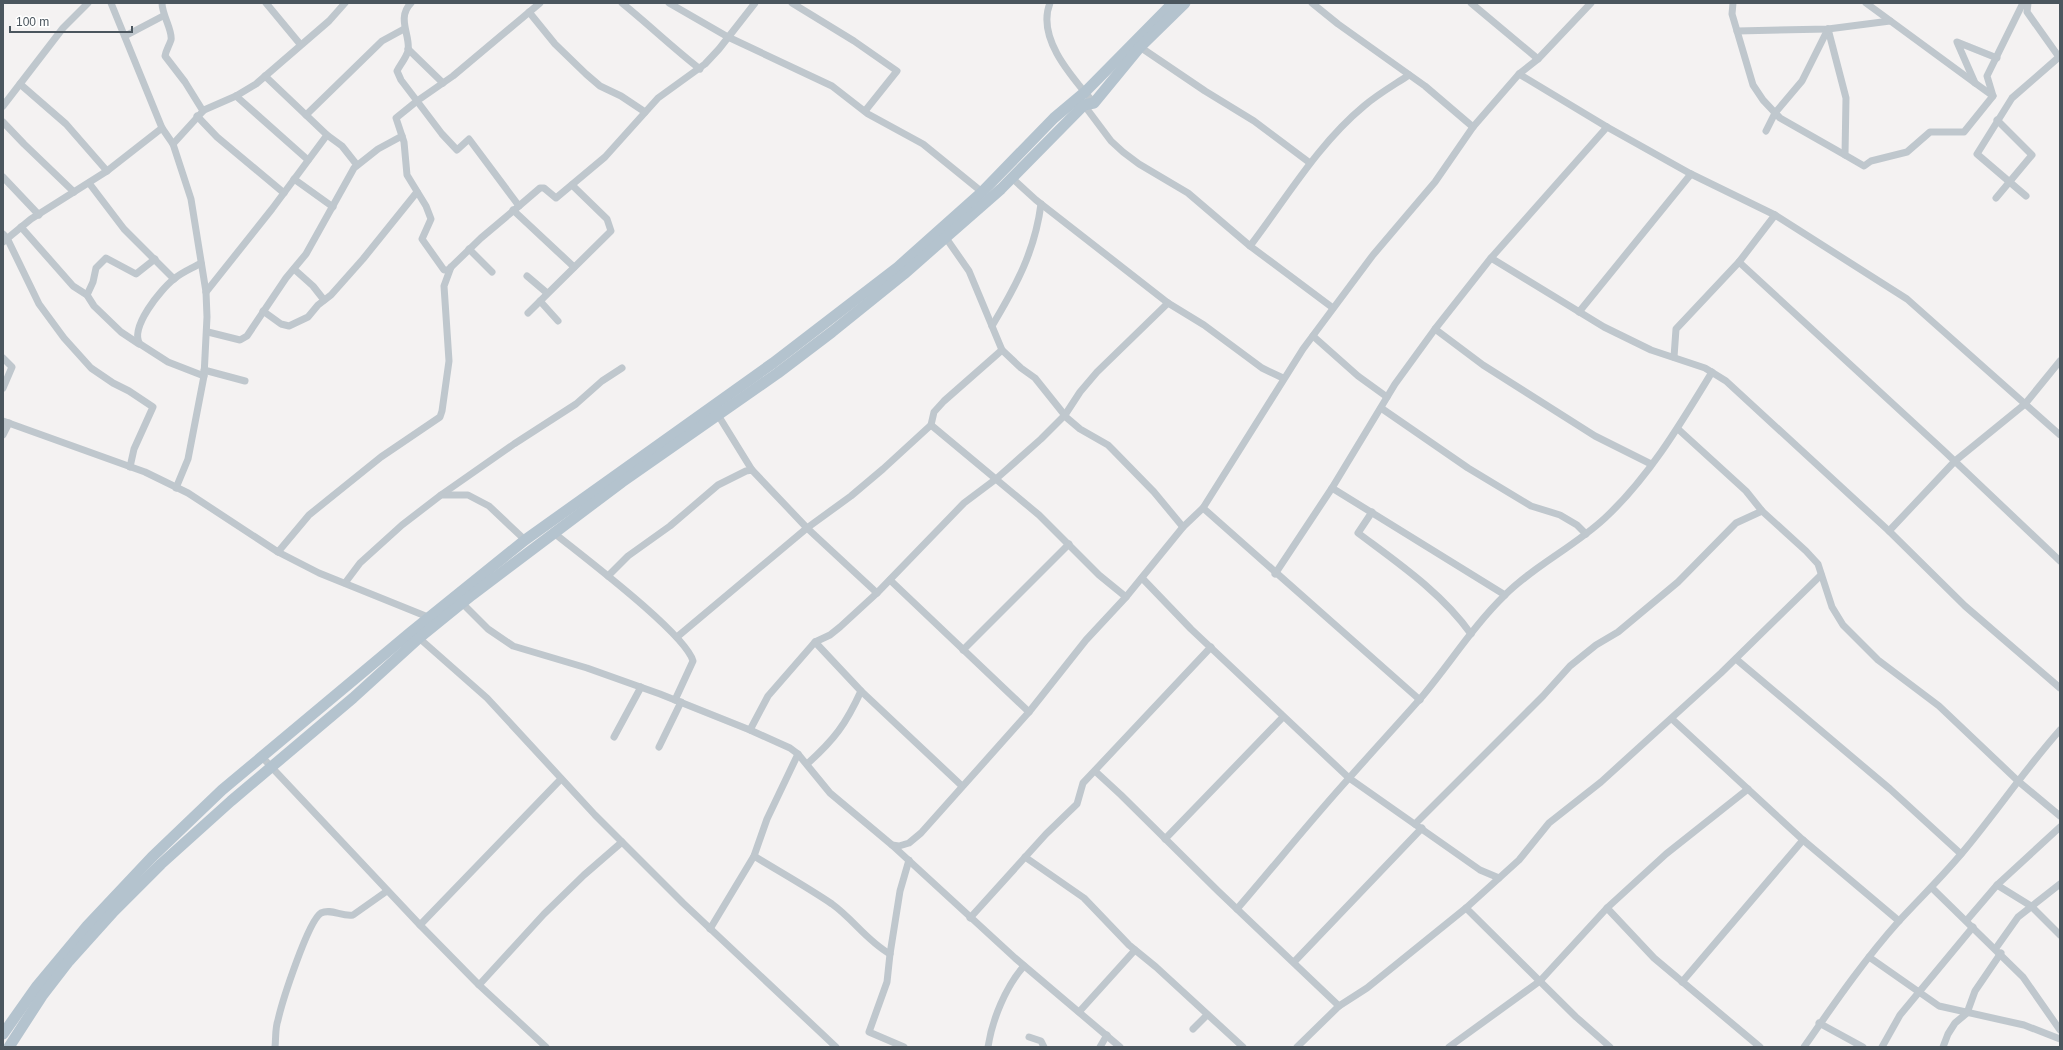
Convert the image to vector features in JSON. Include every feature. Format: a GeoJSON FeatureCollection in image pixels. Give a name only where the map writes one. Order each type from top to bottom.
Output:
{"type":"FeatureCollection","features":[{"type":"Feature","properties":{"kind":"main road"},"geometry":{"type":"LineString","coordinates":[[3,1034],[36,986],[112,897],[217,796],[428,618],[525,540],[827,323],[898,268],[982,192],[1054,118],[1085,92],[1173,3]]}},
{"type":"Feature","properties":{"kind":"main road"},"geometry":{"type":"LineString","coordinates":[[9,1047],[42,996],[69,961],[114,911],[191,837],[272,768],[419,638],[462,603],[622,482],[718,415],[832,332],[946,238],[1012,178],[1089,104],[1140,47],[1185,3]]}},
{"type":"Feature","properties":{"kind":"street"},"geometry":{"type":"LineString","coordinates":[[3,106],[63,28],[88,3]]}},
{"type":"Feature","properties":{"kind":"street"},"geometry":{"type":"LineString","coordinates":[[111,3],[162,128],[173,144],[191,199],[206,292],[208,332],[204,373],[188,459],[176,488]]}},
{"type":"Feature","properties":{"kind":"street"},"geometry":{"type":"LineString","coordinates":[[162,3],[163,16],[171,31],[171,40],[165,56],[185,82],[200,114],[217,137],[284,193]]}},
{"type":"Feature","properties":{"kind":"street"},"geometry":{"type":"LineString","coordinates":[[173,144],[200,114],[236,96],[265,76],[292,54],[300,44],[329,21],[345,3]]}},
{"type":"Feature","properties":{"kind":"street"},"geometry":{"type":"LineString","coordinates":[[540,3],[443,83],[396,118],[402,136],[407,175],[426,206],[431,220],[422,239],[444,270],[450,267],[540,188],[544,188],[556,198],[605,157],[658,98],[700,68],[728,37],[755,3]]}},
{"type":"Feature","properties":{"kind":"street"},"geometry":{"type":"LineString","coordinates":[[622,3],[674,48],[700,68]]}},
{"type":"Feature","properties":{"kind":"street"},"geometry":{"type":"LineString","coordinates":[[669,3],[677,6],[728,37],[778,62],[819,79],[865,111],[923,144],[982,192]]}},
{"type":"Feature","properties":{"kind":"street"},"geometry":{"type":"LineString","coordinates":[[792,3],[854,41],[897,71],[865,111]]}},
{"type":"Feature","properties":{"kind":"street"},"geometry":{"type":"LineString","coordinates":[[1050,3],[1046,14],[1052,46],[1085,92],[1089,104],[1111,141],[1138,164],[1188,193],[1250,246],[1333,308]]}},
{"type":"Feature","properties":{"kind":"street"},"geometry":{"type":"LineString","coordinates":[[1312,3],[1338,24],[1410,75],[1473,127]]}},
{"type":"Feature","properties":{"kind":"street"},"geometry":{"type":"LineString","coordinates":[[1471,3],[1538,59]]}},
{"type":"Feature","properties":{"kind":"street"},"geometry":{"type":"LineString","coordinates":[[892,845],[904,845],[913,840],[1029,712],[1086,640],[1126,597],[1183,527],[1203,508],[1283,378],[1312,336],[1373,255],[1435,182],[1473,127],[1519,74],[1538,59],[1591,3]]}},
{"type":"Feature","properties":{"kind":"street"},"geometry":{"type":"LineString","coordinates":[[1733,3],[1732,14],[1753,84],[1763,100],[1780,118],[1864,166],[1871,161],[1907,152],[1930,132],[1964,132],[1994,96]]}},
{"type":"Feature","properties":{"kind":"street"},"geometry":{"type":"LineString","coordinates":[[1866,3],[1994,96]]}},
{"type":"Feature","properties":{"kind":"street"},"geometry":{"type":"LineString","coordinates":[[1994,96],[1987,76],[2023,3]]}},
{"type":"Feature","properties":{"kind":"street"},"geometry":{"type":"LineString","coordinates":[[2026,196],[1977,154],[2012,98],[2060,57],[2027,12],[2028,3]]}},
{"type":"Feature","properties":{"kind":"street"},"geometry":{"type":"LineString","coordinates":[[268,4],[300,44]]}},
{"type":"Feature","properties":{"kind":"street"},"geometry":{"type":"LineString","coordinates":[[407,4],[404,29],[408,49],[443,83]]}},
{"type":"Feature","properties":{"kind":"street"},"geometry":{"type":"LineString","coordinates":[[529,12],[555,44],[600,86],[621,96],[646,112]]}},
{"type":"Feature","properties":{"kind":"street"},"geometry":{"type":"LineString","coordinates":[[125,36],[163,16]]}},
{"type":"Feature","properties":{"kind":"street"},"geometry":{"type":"LineString","coordinates":[[1737,31],[1828,29],[1890,21]]}},
{"type":"Feature","properties":{"kind":"street"},"geometry":{"type":"LineString","coordinates":[[306,115],[382,41],[404,29]]}},
{"type":"Feature","properties":{"kind":"street"},"geometry":{"type":"LineString","coordinates":[[1766,131],[1775,113],[1802,81],[1828,29]]}},
{"type":"Feature","properties":{"kind":"street"},"geometry":{"type":"LineString","coordinates":[[1828,29],[1846,98],[1845,155]]}},
{"type":"Feature","properties":{"kind":"street"},"geometry":{"type":"LineString","coordinates":[[1976,83],[1957,42],[1997,58]]}},
{"type":"Feature","properties":{"kind":"street"},"geometry":{"type":"LineString","coordinates":[[1140,47],[1205,91],[1254,121],[1310,163]]}},
{"type":"Feature","properties":{"kind":"street"},"geometry":{"type":"LineString","coordinates":[[408,49],[398,71],[401,80],[442,134],[457,150],[469,139],[516,208],[574,268]]}},
{"type":"Feature","properties":{"kind":"street"},"geometry":{"type":"LineString","coordinates":[[1519,74],[1607,127],[1691,174],[1775,215],[1907,299],[2060,435]]}},
{"type":"Feature","properties":{"kind":"street"},"geometry":{"type":"LineString","coordinates":[[1250,246],[1310,163],[1363,106],[1410,75]]}},
{"type":"Feature","properties":{"kind":"street"},"geometry":{"type":"LineString","coordinates":[[265,76],[327,135],[342,146],[357,165]]}},
{"type":"Feature","properties":{"kind":"street"},"geometry":{"type":"LineString","coordinates":[[20,84],[66,124],[107,171]]}},
{"type":"Feature","properties":{"kind":"street"},"geometry":{"type":"LineString","coordinates":[[236,96],[308,160]]}},
{"type":"Feature","properties":{"kind":"street"},"geometry":{"type":"LineString","coordinates":[[1996,198],[2032,155],[1997,120]]}},
{"type":"Feature","properties":{"kind":"street"},"geometry":{"type":"LineString","coordinates":[[3,122],[74,192]]}},
{"type":"Feature","properties":{"kind":"street"},"geometry":{"type":"LineString","coordinates":[[1275,574],[1332,488],[1387,397],[1435,329],[1491,258],[1607,127]]}},
{"type":"Feature","properties":{"kind":"street"},"geometry":{"type":"LineString","coordinates":[[130,467],[134,449],[153,407],[91,368],[64,338],[39,304],[4,238],[107,171],[162,128]]}},
{"type":"Feature","properties":{"kind":"street"},"geometry":{"type":"LineString","coordinates":[[206,292],[284,193],[327,135]]}},
{"type":"Feature","properties":{"kind":"street"},"geometry":{"type":"LineString","coordinates":[[208,332],[240,340],[247,336],[263,311],[306,254],[348,178],[357,165],[378,149],[402,136]]}},
{"type":"Feature","properties":{"kind":"street"},"geometry":{"type":"LineString","coordinates":[[1578,312],[1691,174]]}},
{"type":"Feature","properties":{"kind":"street"},"geometry":{"type":"LineString","coordinates":[[3,177],[39,215]]}},
{"type":"Feature","properties":{"kind":"street"},"geometry":{"type":"LineString","coordinates":[[1012,178],[1041,204],[1168,303],[1204,325],[1262,368],[1283,378]]}},
{"type":"Feature","properties":{"kind":"street"},"geometry":{"type":"LineString","coordinates":[[294,179],[333,207]]}},
{"type":"Feature","properties":{"kind":"street"},"geometry":{"type":"LineString","coordinates":[[89,183],[124,229],[174,279]]}},
{"type":"Feature","properties":{"kind":"street"},"geometry":{"type":"LineString","coordinates":[[528,313],[611,231],[607,220],[572,185]]}},
{"type":"Feature","properties":{"kind":"street"},"geometry":{"type":"LineString","coordinates":[[263,311],[281,324],[289,326],[308,317],[363,259],[417,192]]}},
{"type":"Feature","properties":{"kind":"street"},"geometry":{"type":"LineString","coordinates":[[992,326],[1028,262],[1039,219],[1041,204]]}},
{"type":"Feature","properties":{"kind":"street"},"geometry":{"type":"LineString","coordinates":[[1674,357],[1676,329],[1739,262],[1775,215]]}},
{"type":"Feature","properties":{"kind":"street"},"geometry":{"type":"LineString","coordinates":[[21,227],[73,286],[87,295],[94,306],[120,332],[168,362],[204,373],[245,381]]}},
{"type":"Feature","properties":{"kind":"street"},"geometry":{"type":"LineString","coordinates":[[946,238],[969,272],[1002,350],[1035,378],[1065,415],[1080,429],[1108,445],[1154,492],[1183,527]]}},
{"type":"Feature","properties":{"kind":"street"},"geometry":{"type":"LineString","coordinates":[[469,249],[492,272]]}},
{"type":"Feature","properties":{"kind":"street"},"geometry":{"type":"LineString","coordinates":[[87,295],[93,282],[96,268],[106,258],[136,274],[155,260]]}},
{"type":"Feature","properties":{"kind":"street"},"geometry":{"type":"LineString","coordinates":[[1491,258],[1578,312],[1651,350],[1674,357],[1712,372],[1726,381],[1889,531],[1965,606],[2060,688]]}},
{"type":"Feature","properties":{"kind":"street"},"geometry":{"type":"LineString","coordinates":[[1739,262],[1955,461],[2060,561]]}},
{"type":"Feature","properties":{"kind":"street"},"geometry":{"type":"LineString","coordinates":[[140,344],[137,340],[137,332],[146,313],[174,279],[202,263]]}},
{"type":"Feature","properties":{"kind":"street"},"geometry":{"type":"LineString","coordinates":[[278,552],[309,515],[381,457],[440,417],[450,361],[444,286],[450,267]]}},
{"type":"Feature","properties":{"kind":"street"},"geometry":{"type":"LineString","coordinates":[[294,269],[313,286],[324,300]]}},
{"type":"Feature","properties":{"kind":"street"},"geometry":{"type":"LineString","coordinates":[[527,276],[547,294]]}},
{"type":"Feature","properties":{"kind":"street"},"geometry":{"type":"LineString","coordinates":[[540,301],[558,322]]}},
{"type":"Feature","properties":{"kind":"street"},"geometry":{"type":"LineString","coordinates":[[750,730],[768,696],[816,642],[830,635],[877,593],[964,503],[996,479],[1041,439],[1065,415],[1097,372],[1168,303]]}},
{"type":"Feature","properties":{"kind":"street"},"geometry":{"type":"LineString","coordinates":[[1435,329],[1483,365],[1595,436],[1651,464]]}},
{"type":"Feature","properties":{"kind":"street"},"geometry":{"type":"LineString","coordinates":[[1312,336],[1358,376],[1387,397]]}},
{"type":"Feature","properties":{"kind":"street"},"geometry":{"type":"LineString","coordinates":[[677,637],[807,528],[851,496],[931,425],[934,412],[944,401],[1002,350]]}},
{"type":"Feature","properties":{"kind":"street"},"geometry":{"type":"LineString","coordinates":[[3,358],[12,367],[3,388]]}},
{"type":"Feature","properties":{"kind":"street"},"geometry":{"type":"LineString","coordinates":[[1889,531],[1955,461],[2025,404],[2060,361]]}},
{"type":"Feature","properties":{"kind":"street"},"geometry":{"type":"LineString","coordinates":[[345,583],[360,563],[402,525],[514,444],[576,404],[602,381],[622,368]]}},
{"type":"Feature","properties":{"kind":"street"},"geometry":{"type":"LineString","coordinates":[[1237,909],[1349,778],[1420,700],[1471,634],[1505,595],[1532,570],[1586,534],[1606,518],[1633,488],[1678,429],[1712,372]]}},
{"type":"Feature","properties":{"kind":"street"},"geometry":{"type":"LineString","coordinates":[[1381,408],[1468,468],[1531,506],[1560,515],[1577,525],[1586,534]]}},
{"type":"Feature","properties":{"kind":"street"},"geometry":{"type":"LineString","coordinates":[[718,415],[752,470],[807,528],[877,593]]}},
{"type":"Feature","properties":{"kind":"street"},"geometry":{"type":"LineString","coordinates":[[3,435],[6,422],[145,472],[188,493],[278,552],[319,573],[428,618]]}},
{"type":"Feature","properties":{"kind":"street"},"geometry":{"type":"LineString","coordinates":[[931,425],[1039,515],[1099,575],[1126,597]]}},
{"type":"Feature","properties":{"kind":"street"},"geometry":{"type":"LineString","coordinates":[[1678,429],[1746,491],[1762,511],[1818,564],[1832,607],[1844,625],[1878,660],[1939,706],[2018,781],[2060,816]]}},
{"type":"Feature","properties":{"kind":"street"},"geometry":{"type":"LineString","coordinates":[[608,576],[628,556],[670,526],[718,485],[746,471],[752,470]]}},
{"type":"Feature","properties":{"kind":"street"},"geometry":{"type":"LineString","coordinates":[[1332,488],[1505,595]]}},
{"type":"Feature","properties":{"kind":"street"},"geometry":{"type":"LineString","coordinates":[[441,496],[468,495],[489,506],[525,540]]}},
{"type":"Feature","properties":{"kind":"street"},"geometry":{"type":"LineString","coordinates":[[1203,508],[1275,574],[1420,700]]}},
{"type":"Feature","properties":{"kind":"street"},"geometry":{"type":"LineString","coordinates":[[1415,824],[1543,696],[1570,666],[1596,645],[1618,632],[1678,582],[1736,524],[1762,511]]}},
{"type":"Feature","properties":{"kind":"street"},"geometry":{"type":"LineString","coordinates":[[1372,512],[1358,533],[1433,592],[1463,623],[1471,634]]}},
{"type":"Feature","properties":{"kind":"street"},"geometry":{"type":"LineString","coordinates":[[554,532],[608,576],[677,637],[691,655],[693,661],[659,747]]}},
{"type":"Feature","properties":{"kind":"street"},"geometry":{"type":"LineString","coordinates":[[963,650],[1069,544]]}},
{"type":"Feature","properties":{"kind":"street"},"geometry":{"type":"LineString","coordinates":[[1297,1047],[1339,1006],[1367,988],[1466,908],[1519,860],[1549,823],[1601,782],[1672,719],[1736,659],[1821,575]]}},
{"type":"Feature","properties":{"kind":"street"},"geometry":{"type":"LineString","coordinates":[[1142,578],[1283,717],[1349,778],[1480,870],[1499,878]]}},
{"type":"Feature","properties":{"kind":"street"},"geometry":{"type":"LineString","coordinates":[[890,580],[1029,712]]}},
{"type":"Feature","properties":{"kind":"street"},"geometry":{"type":"LineString","coordinates":[[462,603],[488,629],[513,646],[587,668],[678,701],[790,748],[807,764],[830,793],[909,860],[970,918],[1024,966],[1120,1047]]}},
{"type":"Feature","properties":{"kind":"street"},"geometry":{"type":"LineString","coordinates":[[419,638],[487,698],[622,842],[710,929],[836,1047]]}},
{"type":"Feature","properties":{"kind":"street"},"geometry":{"type":"LineString","coordinates":[[816,642],[861,691],[962,786]]}},
{"type":"Feature","properties":{"kind":"street"},"geometry":{"type":"LineString","coordinates":[[970,918],[1077,804],[1084,783],[1211,647]]}},
{"type":"Feature","properties":{"kind":"street"},"geometry":{"type":"LineString","coordinates":[[1736,659],[1890,789],[1961,854]]}},
{"type":"Feature","properties":{"kind":"street"},"geometry":{"type":"LineString","coordinates":[[614,737],[641,688]]}},
{"type":"Feature","properties":{"kind":"street"},"geometry":{"type":"LineString","coordinates":[[807,764],[830,743],[844,724],[861,691]]}},
{"type":"Feature","properties":{"kind":"street"},"geometry":{"type":"LineString","coordinates":[[1165,839],[1283,717]]}},
{"type":"Feature","properties":{"kind":"street"},"geometry":{"type":"LineString","coordinates":[[1672,719],[1803,840],[1899,921]]}},
{"type":"Feature","properties":{"kind":"street"},"geometry":{"type":"LineString","coordinates":[[1806,1046],[1819,1024],[1869,957],[1899,921],[1932,888],[1961,854],[2060,730]]}},
{"type":"Feature","properties":{"kind":"street"},"geometry":{"type":"LineString","coordinates":[[710,929],[754,856],[767,819],[798,754]]}},
{"type":"Feature","properties":{"kind":"street"},"geometry":{"type":"LineString","coordinates":[[262,757],[420,926],[479,985],[546,1047]]}},
{"type":"Feature","properties":{"kind":"street"},"geometry":{"type":"LineString","coordinates":[[1095,771],[1339,1006]]}},
{"type":"Feature","properties":{"kind":"street"},"geometry":{"type":"LineString","coordinates":[[420,926],[562,779]]}},
{"type":"Feature","properties":{"kind":"street"},"geometry":{"type":"LineString","coordinates":[[1449,1047],[1540,981],[1607,908],[1666,854],[1748,789]]}},
{"type":"Feature","properties":{"kind":"street"},"geometry":{"type":"LineString","coordinates":[[1967,920],[1997,885],[2060,827]]}},
{"type":"Feature","properties":{"kind":"street"},"geometry":{"type":"LineString","coordinates":[[1294,962],[1422,828]]}},
{"type":"Feature","properties":{"kind":"street"},"geometry":{"type":"LineString","coordinates":[[1682,982],[1803,840]]}},
{"type":"Feature","properties":{"kind":"street"},"geometry":{"type":"LineString","coordinates":[[479,985],[544,914],[584,875],[622,842]]}},
{"type":"Feature","properties":{"kind":"street"},"geometry":{"type":"LineString","coordinates":[[754,856],[832,904],[854,923],[876,946],[890,954]]}},
{"type":"Feature","properties":{"kind":"street"},"geometry":{"type":"LineString","coordinates":[[1025,858],[1084,898],[1135,950],[1156,967],[1208,1016],[1244,1047]]}},
{"type":"Feature","properties":{"kind":"street"},"geometry":{"type":"LineString","coordinates":[[904,1047],[869,1032],[887,982],[900,891],[909,860]]}},
{"type":"Feature","properties":{"kind":"street"},"geometry":{"type":"LineString","coordinates":[[1996,948],[2018,917],[2060,884]]}},
{"type":"Feature","properties":{"kind":"street"},"geometry":{"type":"LineString","coordinates":[[1997,885],[2031,906],[2060,935]]}},
{"type":"Feature","properties":{"kind":"street"},"geometry":{"type":"LineString","coordinates":[[1932,888],[1996,948],[2023,976],[2060,1030]]}},
{"type":"Feature","properties":{"kind":"street"},"geometry":{"type":"LineString","coordinates":[[275,1047],[277,1021],[292,974],[313,922],[320,914],[327,911],[347,916],[353,915],[387,891]]}},
{"type":"Feature","properties":{"kind":"street"},"geometry":{"type":"LineString","coordinates":[[1466,908],[1610,1047]]}},
{"type":"Feature","properties":{"kind":"street"},"geometry":{"type":"LineString","coordinates":[[1607,908],[1654,958],[1760,1047]]}},
{"type":"Feature","properties":{"kind":"street"},"geometry":{"type":"LineString","coordinates":[[1882,1047],[1900,1015],[1974,927]]}},
{"type":"Feature","properties":{"kind":"street"},"geometry":{"type":"LineString","coordinates":[[1079,1012],[1135,950]]}},
{"type":"Feature","properties":{"kind":"street"},"geometry":{"type":"LineString","coordinates":[[1943,1047],[1948,1034],[1955,1023],[1967,1013],[1976,991],[2001,953]]}},
{"type":"Feature","properties":{"kind":"street"},"geometry":{"type":"LineString","coordinates":[[1869,957],[1897,975],[1919,993],[1939,1006],[1967,1013],[1990,1016],[2060,1039]]}},
{"type":"Feature","properties":{"kind":"street"},"geometry":{"type":"LineString","coordinates":[[988,1047],[993,1023],[1007,991],[1024,966]]}},
{"type":"Feature","properties":{"kind":"street"},"geometry":{"type":"LineString","coordinates":[[1193,1029],[1208,1016]]}},
{"type":"Feature","properties":{"kind":"street"},"geometry":{"type":"LineString","coordinates":[[1819,1024],[1863,1047]]}},
{"type":"Feature","properties":{"kind":"street"},"geometry":{"type":"LineString","coordinates":[[1100,1047],[1107,1035]]}},
{"type":"Feature","properties":{"kind":"street"},"geometry":{"type":"LineString","coordinates":[[1029,1037],[1041,1041],[1044,1047]]}}]}
